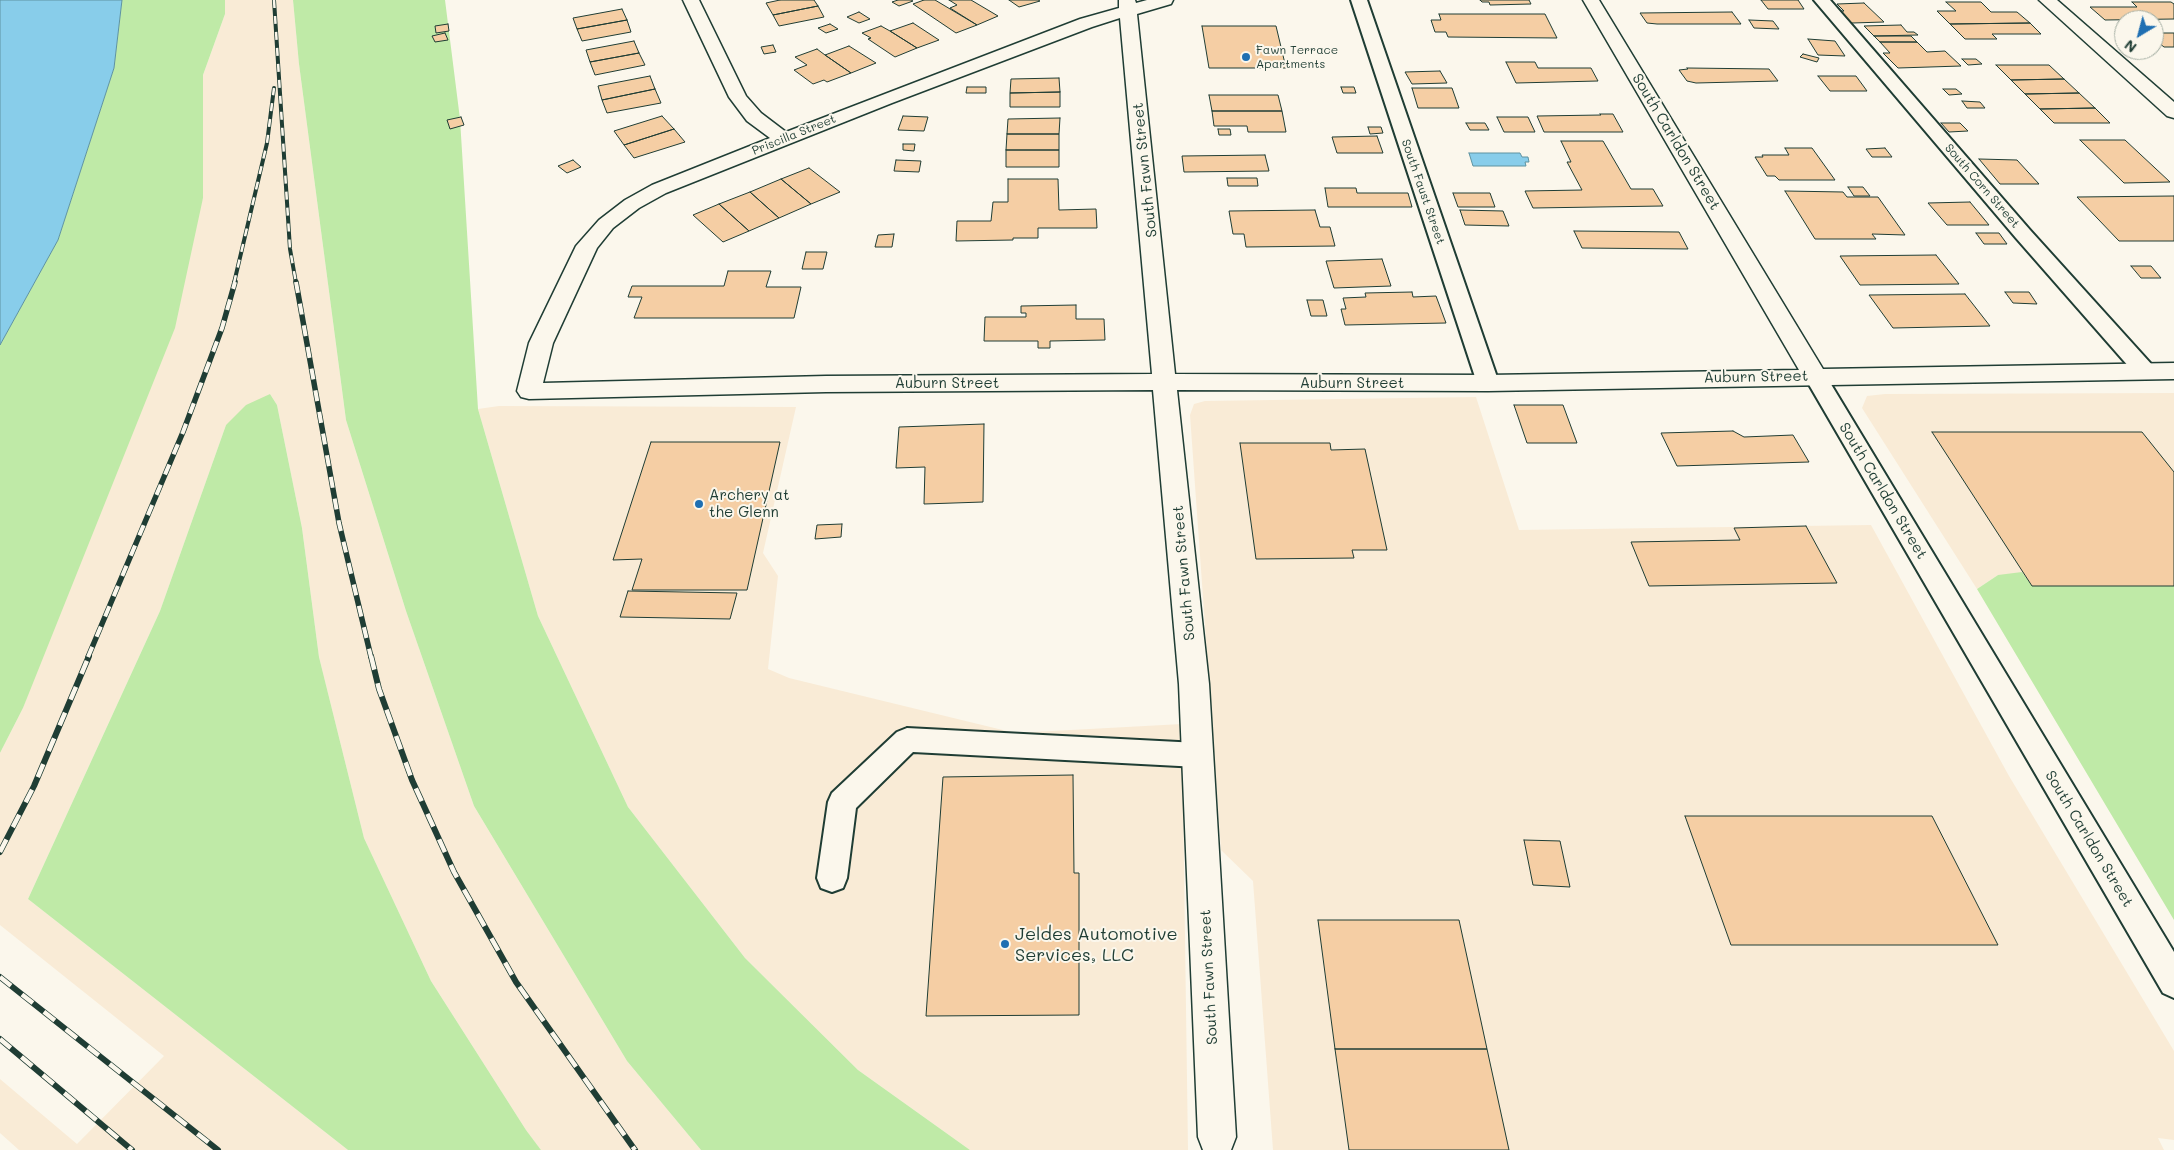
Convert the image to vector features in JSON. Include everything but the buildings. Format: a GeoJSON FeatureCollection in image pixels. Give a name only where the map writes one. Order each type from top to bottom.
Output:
{"type":"FeatureCollection","features":[{"type":"Feature","properties":{"kind":"street"},"geometry":{"type":"LineString","coordinates":[[691,0],[738,97],[754,117],[784,139]]}},
{"type":"Feature","properties":{"kind":"street","name":"Priscilla Street"},"geometry":{"type":"LineString","coordinates":[[529,391],[541,343],[587,246],[606,224],[632,204],[659,190],[784,139],[1086,23],[1128,5],[1165,0]]}},
{"type":"Feature","properties":{"kind":"street","name":"South Carldon Street"},"geometry":{"type":"LineString","coordinates":[[1591,0],[1815,376]]}},
{"type":"Feature","properties":{"kind":"street"},"geometry":{"type":"LineString","coordinates":[[2047,0],[2174,112]]}},
{"type":"Feature","properties":{"kind":"street","name":"South Fawn Street"},"geometry":{"type":"LineString","coordinates":[[1128,5],[1194,684],[1217,1136]]}},
{"type":"Feature","properties":{"kind":"street","name":"Auburn Street"},"geometry":{"type":"LineString","coordinates":[[529,391],[826,384],[1488,383],[2174,370]]}},
{"type":"Feature","properties":{"kind":"lane","name":"South Faust Street"},"geometry":{"type":"LineString","coordinates":[[1359,0],[1488,383]]}},
{"type":"Feature","properties":{"kind":"lane","name":"South Corn Street"},"geometry":{"type":"LineString","coordinates":[[1822,0],[2144,371]]}},
{"type":"Feature","properties":{"kind":"lane","name":"South Carldon Street"},"geometry":{"type":"LineString","coordinates":[[1815,376],[2174,982]]}},
{"type":"Feature","properties":{"kind":"lane"},"geometry":{"type":"LineString","coordinates":[[832,878],[842,802],[907,740],[1198,755]]}},
{"type":"Feature","properties":{"kind":"shaded area"},"geometry":{"type":"Polygon","coordinates":[[[225,0],[293,0],[299,64],[346,420],[406,611],[474,806],[627,1061],[701,1150],[541,1150],[526,1130],[431,981],[364,838],[319,657],[302,528],[277,405],[270,394],[226,425],[160,611],[28,899],[348,1150],[19,1150],[0,1133],[0,1079],[77,1144],[164,1056],[0,925],[0,753],[23,708],[203,198],[203,75],[225,14],[225,0]]]}},
{"type":"Feature","properties":{"kind":"shaded area"},"geometry":{"type":"Polygon","coordinates":[[[2174,393],[2174,586],[2032,586],[1998,575],[1977,589],[1862,408],[1867,396],[1885,394],[2174,393]]]}},
{"type":"Feature","properties":{"kind":"shaded area"},"geometry":{"type":"Polygon","coordinates":[[[1476,397],[1519,530],[1871,525],[2009,776],[2174,1051],[2174,1140],[2158,1138],[2164,1150],[1273,1150],[1253,881],[1221,850],[1190,415],[1194,404],[1205,401],[1476,397]]]}},
{"type":"Feature","properties":{"kind":"shaded area"},"geometry":{"type":"Polygon","coordinates":[[[499,406],[796,407],[763,553],[778,576],[768,669],[789,678],[1015,733],[1182,724],[1188,1150],[970,1150],[858,1070],[745,958],[628,807],[538,616],[478,409],[499,406]]]}},
{"type":"Feature","properties":{"kind":"green space"},"geometry":{"type":"Polygon","coordinates":[[[122,0],[225,0],[225,14],[203,75],[203,198],[175,328],[23,708],[0,753],[0,345],[58,240],[114,68],[122,0]]]}},
{"type":"Feature","properties":{"kind":"green space"},"geometry":{"type":"Polygon","coordinates":[[[293,0],[445,0],[460,119],[478,409],[538,616],[628,807],[745,958],[858,1070],[970,1150],[701,1150],[627,1061],[474,806],[406,611],[346,420],[299,64],[293,0]]]}},
{"type":"Feature","properties":{"kind":"green space"},"geometry":{"type":"Polygon","coordinates":[[[270,394],[277,405],[302,528],[319,657],[364,838],[431,981],[526,1130],[541,1150],[348,1150],[28,899],[160,611],[226,425],[246,405],[270,394]]]}},
{"type":"Feature","properties":{"kind":"green space"},"geometry":{"type":"Polygon","coordinates":[[[2022,572],[2032,586],[2174,586],[2174,920],[1977,589],[1998,575],[2022,572]]]}},
{"type":"Feature","properties":{"kind":"water"},"geometry":{"type":"Polygon","coordinates":[[[0,0],[122,0],[114,68],[58,240],[0,345],[0,0]]]}},
{"type":"Feature","properties":{"kind":"water"},"geometry":{"type":"Polygon","coordinates":[[[1469,153],[1520,153],[1522,157],[1528,157],[1529,162],[1525,162],[1526,166],[1473,166],[1469,153]]]}},
{"type":"Feature","properties":{"kind":"railway"},"geometry":{"type":"LineString","coordinates":[[274,0],[290,249],[296,283]]}},
{"type":"Feature","properties":{"kind":"railway"},"geometry":{"type":"LineString","coordinates":[[234,283],[267,143],[274,88]]}},
{"type":"Feature","properties":{"kind":"railway"},"geometry":{"type":"LineString","coordinates":[[88,657],[183,432],[222,328],[235,282]]}},
{"type":"Feature","properties":{"kind":"railway"},"geometry":{"type":"LineString","coordinates":[[296,282],[339,523],[371,657]]}},
{"type":"Feature","properties":{"kind":"railway"},"geometry":{"type":"LineString","coordinates":[[0,852],[34,786],[89,656]]}},
{"type":"Feature","properties":{"kind":"railway"},"geometry":{"type":"LineString","coordinates":[[371,656],[379,689],[412,780],[454,872],[516,982],[635,1150]]}},
{"type":"Feature","properties":{"kind":"railway"},"geometry":{"type":"LineString","coordinates":[[0,977],[218,1150]]}},
{"type":"Feature","properties":{"kind":"railway"},"geometry":{"type":"LineString","coordinates":[[0,1039],[132,1150]]}},
{"type":"Feature","properties":{"kind":"place","name":"Fawn Terrace Apartments"},"geometry":{"type":"Point","coordinates":[1246,57]}},
{"type":"Feature","properties":{"kind":"place","name":"Archery at the Glenn"},"geometry":{"type":"Point","coordinates":[699,504]}},
{"type":"Feature","properties":{"kind":"place","name":"Jeldes Automotive Services, LLC"},"geometry":{"type":"Point","coordinates":[1005,944]}}]}
